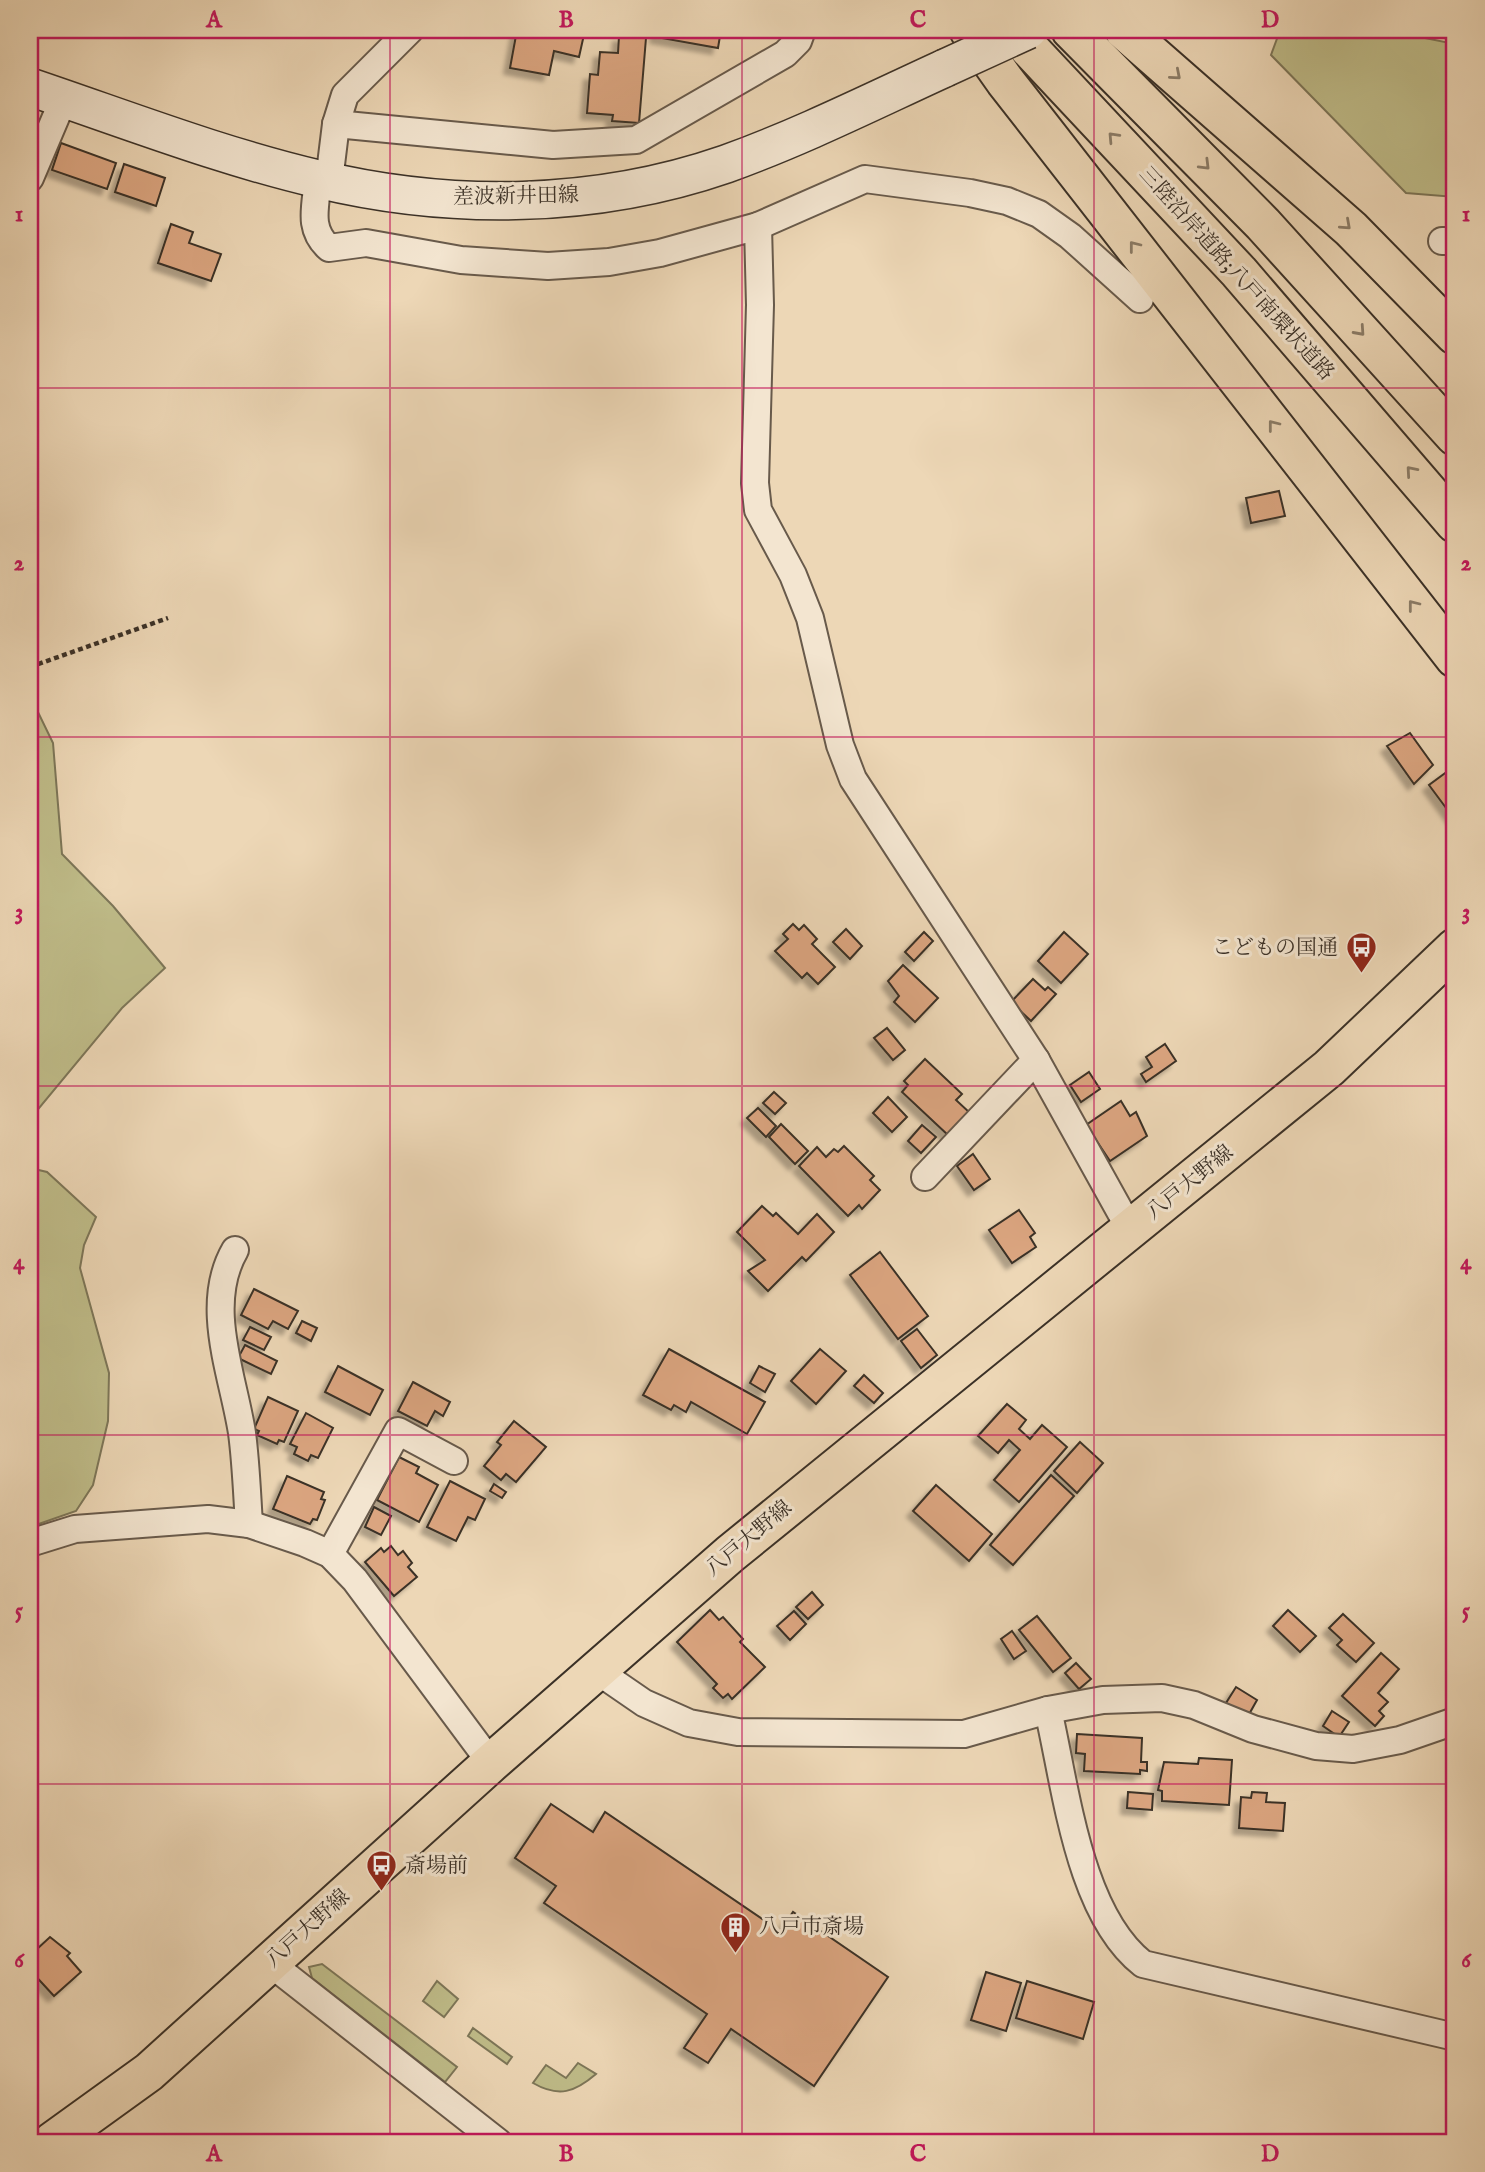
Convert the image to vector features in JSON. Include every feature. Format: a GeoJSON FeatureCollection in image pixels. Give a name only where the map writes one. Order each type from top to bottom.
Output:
{"type":"FeatureCollection","features":[{"type":"Feature","properties":{"kind":"main road"},"geometry":{"type":"LineString","coordinates":[[969,30],[1005,81],[1455,659]]}},
{"type":"Feature","properties":{"kind":"main road","name":"三陸沿岸道路;八戸南環状道路"},"geometry":{"type":"LineString","coordinates":[[1012,30],[1239,272],[1455,523]]}},
{"type":"Feature","properties":{"kind":"main road","name":"差波新井田線"},"geometry":{"type":"LineString","coordinates":[[30,87],[189,141],[324,180],[430,197],[501,201],[571,198],[649,185],[724,164],[806,132],[1028,30]]}},
{"type":"Feature","properties":{"kind":"main road"},"geometry":{"type":"LineString","coordinates":[[1071,30],[1263,224],[1455,436]]}},
{"type":"Feature","properties":{"kind":"main road"},"geometry":{"type":"LineString","coordinates":[[1124,30],[1351,229],[1455,335]]}},
{"type":"Feature","properties":{"kind":"main road","name":"八戸大野線"},"geometry":{"type":"LineString","coordinates":[[52,2142],[149,2072],[596,1670],[793,1502],[1329,1068],[1455,948]]}},
{"type":"Feature","properties":{"kind":"street"},"geometry":{"type":"LineString","coordinates":[[410,30],[345,95],[313,226],[318,237],[329,248],[366,243],[461,260],[548,266],[609,262],[660,253],[758,226],[865,179],[970,193],[1007,201],[1039,214],[1070,236],[1140,299]]}},
{"type":"Feature","properties":{"kind":"street"},"geometry":{"type":"LineString","coordinates":[[336,124],[553,145],[636,140],[785,54],[798,41],[802,30]]}},
{"type":"Feature","properties":{"kind":"street"},"geometry":{"type":"LineString","coordinates":[[30,178],[64,99]]}},
{"type":"Feature","properties":{"kind":"street"},"geometry":{"type":"LineString","coordinates":[[758,226],[760,305],[755,483],[758,510],[793,575],[810,618],[839,745],[853,779],[1036,1060],[1131,1231]]}},
{"type":"Feature","properties":{"kind":"street"},"geometry":{"type":"LineString","coordinates":[[925,1177],[1036,1060]]}},
{"type":"Feature","properties":{"kind":"street"},"geometry":{"type":"LineString","coordinates":[[235,1250],[225,1269],[222,1314],[225,1353],[242,1434],[249,1524]]}},
{"type":"Feature","properties":{"kind":"street"},"geometry":{"type":"LineString","coordinates":[[330,1554],[398,1431],[454,1461]]}},
{"type":"Feature","properties":{"kind":"street"},"geometry":{"type":"LineString","coordinates":[[30,1543],[75,1529],[208,1519],[249,1524],[330,1554],[355,1580],[492,1763]]}},
{"type":"Feature","properties":{"kind":"street"},"geometry":{"type":"LineString","coordinates":[[596,1670],[644,1703],[689,1723],[738,1732],[964,1734],[1048,1710],[1103,1700],[1162,1698],[1194,1704],[1253,1729],[1316,1746],[1353,1749],[1400,1740],[1455,1721]]}},
{"type":"Feature","properties":{"kind":"street"},"geometry":{"type":"LineString","coordinates":[[1048,1710],[1082,1859],[1095,1900],[1128,1952],[1143,1965],[1455,2037]]}},
{"type":"Feature","properties":{"kind":"street"},"geometry":{"type":"LineString","coordinates":[[270,1963],[498,2142]]}},
{"type":"Feature","properties":{"kind":"path"},"geometry":{"type":"LineString","coordinates":[[30,667],[168,618]]}},
{"type":"Feature","properties":{"kind":"shaded area"},"geometry":{"type":"Polygon","coordinates":[[[1390,31],[1455,44],[1455,197],[1406,193],[1271,55],[1278,36],[1390,31]]]}},
{"type":"Feature","properties":{"kind":"shaded area"},"geometry":{"type":"Polygon","coordinates":[[[30,705],[35,706],[53,743],[62,854],[113,906],[165,968],[122,1008],[30,1119],[30,705]]]}},
{"type":"Feature","properties":{"kind":"shaded area"},"geometry":{"type":"Polygon","coordinates":[[[30,1168],[47,1172],[96,1217],[84,1245],[80,1268],[109,1373],[108,1421],[93,1485],[76,1511],[30,1527],[30,1168]]]}},
{"type":"Feature","properties":{"kind":"shaded area"},"geometry":{"type":"Polygon","coordinates":[[[322,1964],[457,2067],[445,2082],[312,1978],[309,1967],[322,1964]]]}},
{"type":"Feature","properties":{"kind":"shaded area"},"geometry":{"type":"Polygon","coordinates":[[[437,1981],[458,1999],[444,2017],[423,2001],[437,1981]]]}},
{"type":"Feature","properties":{"kind":"shaded area"},"geometry":{"type":"Polygon","coordinates":[[[473,2028],[512,2057],[507,2064],[468,2036],[473,2028]]]}},
{"type":"Feature","properties":{"kind":"shaded area"},"geometry":{"type":"Polygon","coordinates":[[[578,2063],[596,2074],[574,2089],[551,2090],[533,2083],[546,2065],[566,2078],[578,2063]]]}},
{"type":"Feature","properties":{"kind":"building"},"geometry":{"type":"Polygon","coordinates":[[[517,30],[585,30],[579,57],[554,51],[549,75],[510,68],[517,30]]]}},
{"type":"Feature","properties":{"kind":"building"},"geometry":{"type":"Polygon","coordinates":[[[657,30],[721,30],[718,48],[656,37],[657,30]]]}},
{"type":"Feature","properties":{"kind":"building"},"geometry":{"type":"Polygon","coordinates":[[[619,36],[646,38],[639,123],[612,121],[613,115],[587,113],[590,74],[598,75],[600,52],[618,53],[619,36]]]}},
{"type":"Feature","properties":{"kind":"building"},"geometry":{"type":"Polygon","coordinates":[[[61,143],[116,163],[107,189],[52,170],[61,143]]]}},
{"type":"Feature","properties":{"kind":"building"},"geometry":{"type":"Polygon","coordinates":[[[124,164],[165,178],[156,206],[115,192],[124,164]]]}},
{"type":"Feature","properties":{"kind":"building"},"geometry":{"type":"Polygon","coordinates":[[[171,224],[193,232],[189,243],[221,254],[211,281],[158,263],[171,224]]]}},
{"type":"Feature","properties":{"kind":"building"},"geometry":{"type":"Polygon","coordinates":[[[1279,491],[1285,516],[1251,523],[1246,498],[1279,491]]]}},
{"type":"Feature","properties":{"kind":"building"},"geometry":{"type":"Polygon","coordinates":[[[1410,733],[1433,765],[1414,784],[1387,746],[1410,733]]]}},
{"type":"Feature","properties":{"kind":"building"},"geometry":{"type":"Polygon","coordinates":[[[1448,771],[1451,776],[1455,773],[1455,820],[1429,785],[1448,771]]]}},
{"type":"Feature","properties":{"kind":"building"},"geometry":{"type":"Polygon","coordinates":[[[793,924],[799,930],[804,925],[817,939],[812,944],[835,967],[818,984],[807,973],[802,978],[775,951],[788,939],[783,934],[793,924]]]}},
{"type":"Feature","properties":{"kind":"building"},"geometry":{"type":"Polygon","coordinates":[[[846,929],[862,946],[850,959],[833,942],[846,929]]]}},
{"type":"Feature","properties":{"kind":"building"},"geometry":{"type":"Polygon","coordinates":[[[924,932],[933,941],[914,961],[905,952],[924,932]]]}},
{"type":"Feature","properties":{"kind":"building"},"geometry":{"type":"Polygon","coordinates":[[[1064,932],[1088,954],[1061,983],[1038,961],[1064,932]]]}},
{"type":"Feature","properties":{"kind":"building"},"geometry":{"type":"Polygon","coordinates":[[[903,965],[938,998],[915,1022],[894,1002],[899,996],[888,981],[903,965]]]}},
{"type":"Feature","properties":{"kind":"building"},"geometry":{"type":"Polygon","coordinates":[[[1033,979],[1045,990],[1048,987],[1056,994],[1031,1021],[1011,1002],[1033,979]]]}},
{"type":"Feature","properties":{"kind":"building"},"geometry":{"type":"Polygon","coordinates":[[[887,1028],[905,1050],[893,1060],[874,1038],[887,1028]]]}},
{"type":"Feature","properties":{"kind":"building"},"geometry":{"type":"Polygon","coordinates":[[[1165,1044],[1176,1061],[1146,1082],[1141,1074],[1152,1067],[1146,1057],[1165,1044]]]}},
{"type":"Feature","properties":{"kind":"building"},"geometry":{"type":"Polygon","coordinates":[[[925,1059],[962,1094],[956,1100],[970,1113],[949,1136],[902,1092],[908,1085],[904,1081],[925,1059]]]}},
{"type":"Feature","properties":{"kind":"building"},"geometry":{"type":"Polygon","coordinates":[[[1089,1072],[1100,1089],[1081,1102],[1070,1085],[1089,1072]]]}},
{"type":"Feature","properties":{"kind":"building"},"geometry":{"type":"Polygon","coordinates":[[[774,1092],[786,1103],[775,1114],[763,1103],[774,1092]]]}},
{"type":"Feature","properties":{"kind":"building"},"geometry":{"type":"Polygon","coordinates":[[[888,1097],[907,1117],[892,1132],[873,1113],[888,1097]]]}},
{"type":"Feature","properties":{"kind":"building"},"geometry":{"type":"Polygon","coordinates":[[[1121,1101],[1130,1116],[1136,1112],[1147,1136],[1110,1161],[1086,1125],[1121,1101]]]}},
{"type":"Feature","properties":{"kind":"building"},"geometry":{"type":"Polygon","coordinates":[[[758,1108],[776,1126],[766,1137],[747,1118],[758,1108]]]}},
{"type":"Feature","properties":{"kind":"building"},"geometry":{"type":"Polygon","coordinates":[[[781,1124],[808,1151],[795,1164],[769,1137],[781,1124]]]}},
{"type":"Feature","properties":{"kind":"building"},"geometry":{"type":"Polygon","coordinates":[[[922,1125],[936,1137],[921,1153],[908,1141],[922,1125]]]}},
{"type":"Feature","properties":{"kind":"building"},"geometry":{"type":"Polygon","coordinates":[[[844,1146],[874,1176],[870,1180],[880,1190],[862,1209],[859,1205],[848,1216],[799,1166],[817,1147],[826,1157],[834,1149],[838,1152],[844,1146]]]}},
{"type":"Feature","properties":{"kind":"building"},"geometry":{"type":"Polygon","coordinates":[[[973,1154],[990,1179],[974,1190],[957,1166],[973,1154]]]}},
{"type":"Feature","properties":{"kind":"building"},"geometry":{"type":"Polygon","coordinates":[[[762,1206],[773,1216],[776,1213],[798,1234],[817,1214],[834,1232],[806,1261],[802,1257],[768,1291],[748,1271],[765,1260],[737,1232],[762,1206]]]}},
{"type":"Feature","properties":{"kind":"building"},"geometry":{"type":"Polygon","coordinates":[[[1019,1210],[1035,1233],[1030,1237],[1036,1247],[1012,1263],[989,1230],[1019,1210]]]}},
{"type":"Feature","properties":{"kind":"building"},"geometry":{"type":"Polygon","coordinates":[[[880,1252],[928,1316],[898,1339],[850,1275],[880,1252]]]}},
{"type":"Feature","properties":{"kind":"building"},"geometry":{"type":"Polygon","coordinates":[[[254,1289],[298,1311],[288,1329],[273,1321],[268,1329],[241,1315],[254,1289]]]}},
{"type":"Feature","properties":{"kind":"building"},"geometry":{"type":"Polygon","coordinates":[[[302,1321],[317,1328],[311,1341],[296,1333],[302,1321]]]}},
{"type":"Feature","properties":{"kind":"building"},"geometry":{"type":"Polygon","coordinates":[[[250,1327],[271,1337],[264,1350],[243,1340],[250,1327]]]}},
{"type":"Feature","properties":{"kind":"building"},"geometry":{"type":"Polygon","coordinates":[[[917,1329],[937,1355],[921,1368],[901,1341],[917,1329]]]}},
{"type":"Feature","properties":{"kind":"building"},"geometry":{"type":"Polygon","coordinates":[[[245,1345],[277,1361],[271,1374],[238,1358],[245,1345]]]}},
{"type":"Feature","properties":{"kind":"building"},"geometry":{"type":"Polygon","coordinates":[[[669,1349],[765,1402],[747,1434],[691,1402],[686,1412],[674,1405],[671,1410],[643,1395],[669,1349]]]}},
{"type":"Feature","properties":{"kind":"building"},"geometry":{"type":"Polygon","coordinates":[[[820,1349],[846,1371],[816,1404],[791,1381],[820,1349]]]}},
{"type":"Feature","properties":{"kind":"building"},"geometry":{"type":"Polygon","coordinates":[[[338,1366],[383,1390],[370,1415],[325,1392],[338,1366]]]}},
{"type":"Feature","properties":{"kind":"building"},"geometry":{"type":"Polygon","coordinates":[[[759,1366],[775,1374],[765,1392],[750,1383],[759,1366]]]}},
{"type":"Feature","properties":{"kind":"building"},"geometry":{"type":"Polygon","coordinates":[[[864,1375],[883,1393],[874,1403],[854,1386],[864,1375]]]}},
{"type":"Feature","properties":{"kind":"building"},"geometry":{"type":"Polygon","coordinates":[[[413,1382],[450,1402],[443,1416],[435,1411],[427,1426],[398,1411],[413,1382]]]}},
{"type":"Feature","properties":{"kind":"building"},"geometry":{"type":"Polygon","coordinates":[[[268,1397],[298,1411],[284,1442],[279,1440],[277,1444],[257,1435],[259,1431],[254,1429],[268,1397]]]}},
{"type":"Feature","properties":{"kind":"building"},"geometry":{"type":"Polygon","coordinates":[[[1007,1404],[1026,1420],[1019,1429],[1030,1439],[1042,1425],[1067,1447],[1019,1502],[994,1480],[1020,1450],[1009,1440],[998,1453],[978,1436],[1007,1404]]]}},
{"type":"Feature","properties":{"kind":"building"},"geometry":{"type":"Polygon","coordinates":[[[306,1413],[333,1428],[318,1458],[311,1455],[308,1461],[294,1454],[297,1447],[290,1444],[306,1413]]]}},
{"type":"Feature","properties":{"kind":"building"},"geometry":{"type":"Polygon","coordinates":[[[514,1421],[546,1447],[516,1482],[506,1474],[501,1480],[484,1466],[501,1445],[497,1442],[514,1421]]]}},
{"type":"Feature","properties":{"kind":"building"},"geometry":{"type":"Polygon","coordinates":[[[1080,1442],[1103,1463],[1077,1493],[1054,1471],[1080,1442]]]}},
{"type":"Feature","properties":{"kind":"building"},"geometry":{"type":"Polygon","coordinates":[[[399,1457],[419,1467],[416,1473],[438,1485],[419,1522],[377,1500],[399,1457]]]}},
{"type":"Feature","properties":{"kind":"building"},"geometry":{"type":"Polygon","coordinates":[[[1051,1475],[1074,1496],[1013,1565],[990,1545],[1051,1475]]]}},
{"type":"Feature","properties":{"kind":"building"},"geometry":{"type":"Polygon","coordinates":[[[287,1476],[324,1492],[321,1499],[325,1500],[317,1520],[313,1519],[310,1524],[273,1509],[287,1476]]]}},
{"type":"Feature","properties":{"kind":"building"},"geometry":{"type":"Polygon","coordinates":[[[450,1481],[485,1499],[475,1520],[468,1517],[456,1541],[427,1527],[450,1481]]]}},
{"type":"Feature","properties":{"kind":"building"},"geometry":{"type":"Polygon","coordinates":[[[494,1484],[506,1492],[502,1498],[490,1491],[494,1484]]]}},
{"type":"Feature","properties":{"kind":"building"},"geometry":{"type":"Polygon","coordinates":[[[936,1485],[992,1534],[969,1561],[913,1511],[936,1485]]]}},
{"type":"Feature","properties":{"kind":"building"},"geometry":{"type":"Polygon","coordinates":[[[374,1507],[391,1516],[381,1535],[365,1527],[374,1507]]]}},
{"type":"Feature","properties":{"kind":"building"},"geometry":{"type":"Polygon","coordinates":[[[391,1546],[398,1555],[403,1551],[412,1563],[408,1567],[417,1577],[394,1596],[365,1562],[381,1548],[384,1552],[391,1546]]]}},
{"type":"Feature","properties":{"kind":"building"},"geometry":{"type":"Polygon","coordinates":[[[812,1592],[823,1605],[808,1619],[796,1607],[812,1592]]]}},
{"type":"Feature","properties":{"kind":"building"},"geometry":{"type":"Polygon","coordinates":[[[710,1610],[719,1620],[723,1617],[743,1639],[740,1642],[765,1667],[732,1699],[728,1694],[723,1698],[713,1688],[717,1684],[677,1642],[710,1610]]]}},
{"type":"Feature","properties":{"kind":"building"},"geometry":{"type":"Polygon","coordinates":[[[1288,1610],[1316,1636],[1300,1652],[1273,1626],[1288,1610]]]}},
{"type":"Feature","properties":{"kind":"building"},"geometry":{"type":"Polygon","coordinates":[[[794,1611],[806,1624],[790,1640],[777,1626],[794,1611]]]}},
{"type":"Feature","properties":{"kind":"building"},"geometry":{"type":"Polygon","coordinates":[[[1343,1614],[1374,1643],[1356,1662],[1337,1645],[1342,1640],[1329,1628],[1343,1614]]]}},
{"type":"Feature","properties":{"kind":"building"},"geometry":{"type":"Polygon","coordinates":[[[1037,1616],[1071,1658],[1053,1672],[1019,1630],[1037,1616]]]}},
{"type":"Feature","properties":{"kind":"building"},"geometry":{"type":"Polygon","coordinates":[[[1012,1631],[1026,1651],[1014,1659],[1001,1639],[1012,1631]]]}},
{"type":"Feature","properties":{"kind":"building"},"geometry":{"type":"Polygon","coordinates":[[[1381,1653],[1399,1669],[1378,1693],[1388,1702],[1379,1711],[1384,1716],[1375,1726],[1342,1696],[1381,1653]]]}},
{"type":"Feature","properties":{"kind":"building"},"geometry":{"type":"Polygon","coordinates":[[[1076,1663],[1091,1679],[1079,1689],[1065,1673],[1076,1663]]]}},
{"type":"Feature","properties":{"kind":"building"},"geometry":{"type":"Polygon","coordinates":[[[1236,1687],[1257,1700],[1248,1716],[1226,1703],[1236,1687]]]}},
{"type":"Feature","properties":{"kind":"building"},"geometry":{"type":"Polygon","coordinates":[[[1332,1711],[1349,1722],[1339,1737],[1323,1726],[1332,1711]]]}},
{"type":"Feature","properties":{"kind":"building"},"geometry":{"type":"Polygon","coordinates":[[[1077,1734],[1142,1738],[1141,1762],[1147,1762],[1147,1771],[1140,1770],[1140,1774],[1084,1771],[1085,1754],[1076,1753],[1077,1734]]]}},
{"type":"Feature","properties":{"kind":"building"},"geometry":{"type":"Polygon","coordinates":[[[1199,1758],[1232,1760],[1229,1805],[1162,1801],[1162,1791],[1158,1790],[1164,1762],[1198,1764],[1199,1758]]]}},
{"type":"Feature","properties":{"kind":"building"},"geometry":{"type":"Polygon","coordinates":[[[1128,1792],[1153,1794],[1152,1810],[1127,1808],[1128,1792]]]}},
{"type":"Feature","properties":{"kind":"building"},"geometry":{"type":"Polygon","coordinates":[[[1252,1792],[1267,1793],[1266,1802],[1285,1803],[1283,1831],[1239,1828],[1241,1797],[1251,1798],[1252,1792]]]}},
{"type":"Feature","properties":{"kind":"building","name":"八戸市斎場"},"geometry":{"type":"Polygon","coordinates":[[[551,1804],[593,1832],[605,1812],[780,1931],[793,1912],[888,1977],[814,2086],[731,2029],[708,2063],[684,2048],[707,2014],[544,1903],[556,1886],[515,1858],[551,1804]]]}},
{"type":"Feature","properties":{"kind":"building"},"geometry":{"type":"Polygon","coordinates":[[[50,1937],[70,1953],[67,1956],[81,1972],[54,1996],[30,1970],[30,1949],[33,1946],[36,1950],[50,1937]]]}},
{"type":"Feature","properties":{"kind":"building"},"geometry":{"type":"Polygon","coordinates":[[[986,1972],[1021,1983],[1006,2031],[971,2020],[986,1972]]]}},
{"type":"Feature","properties":{"kind":"building"},"geometry":{"type":"Polygon","coordinates":[[[1027,1981],[1094,2002],[1083,2039],[1016,2018],[1027,1981]]]}},
{"type":"Feature","properties":{"kind":"place","name":"こどもの国通"},"geometry":{"type":"Point","coordinates":[1361,975]}},
{"type":"Feature","properties":{"kind":"place","name":"斎場前"},"geometry":{"type":"Point","coordinates":[382,1893]}},
{"type":"Feature","properties":{"kind":"place","name":"八戸市斎場"},"geometry":{"type":"Point","coordinates":[736,1954]}}]}
